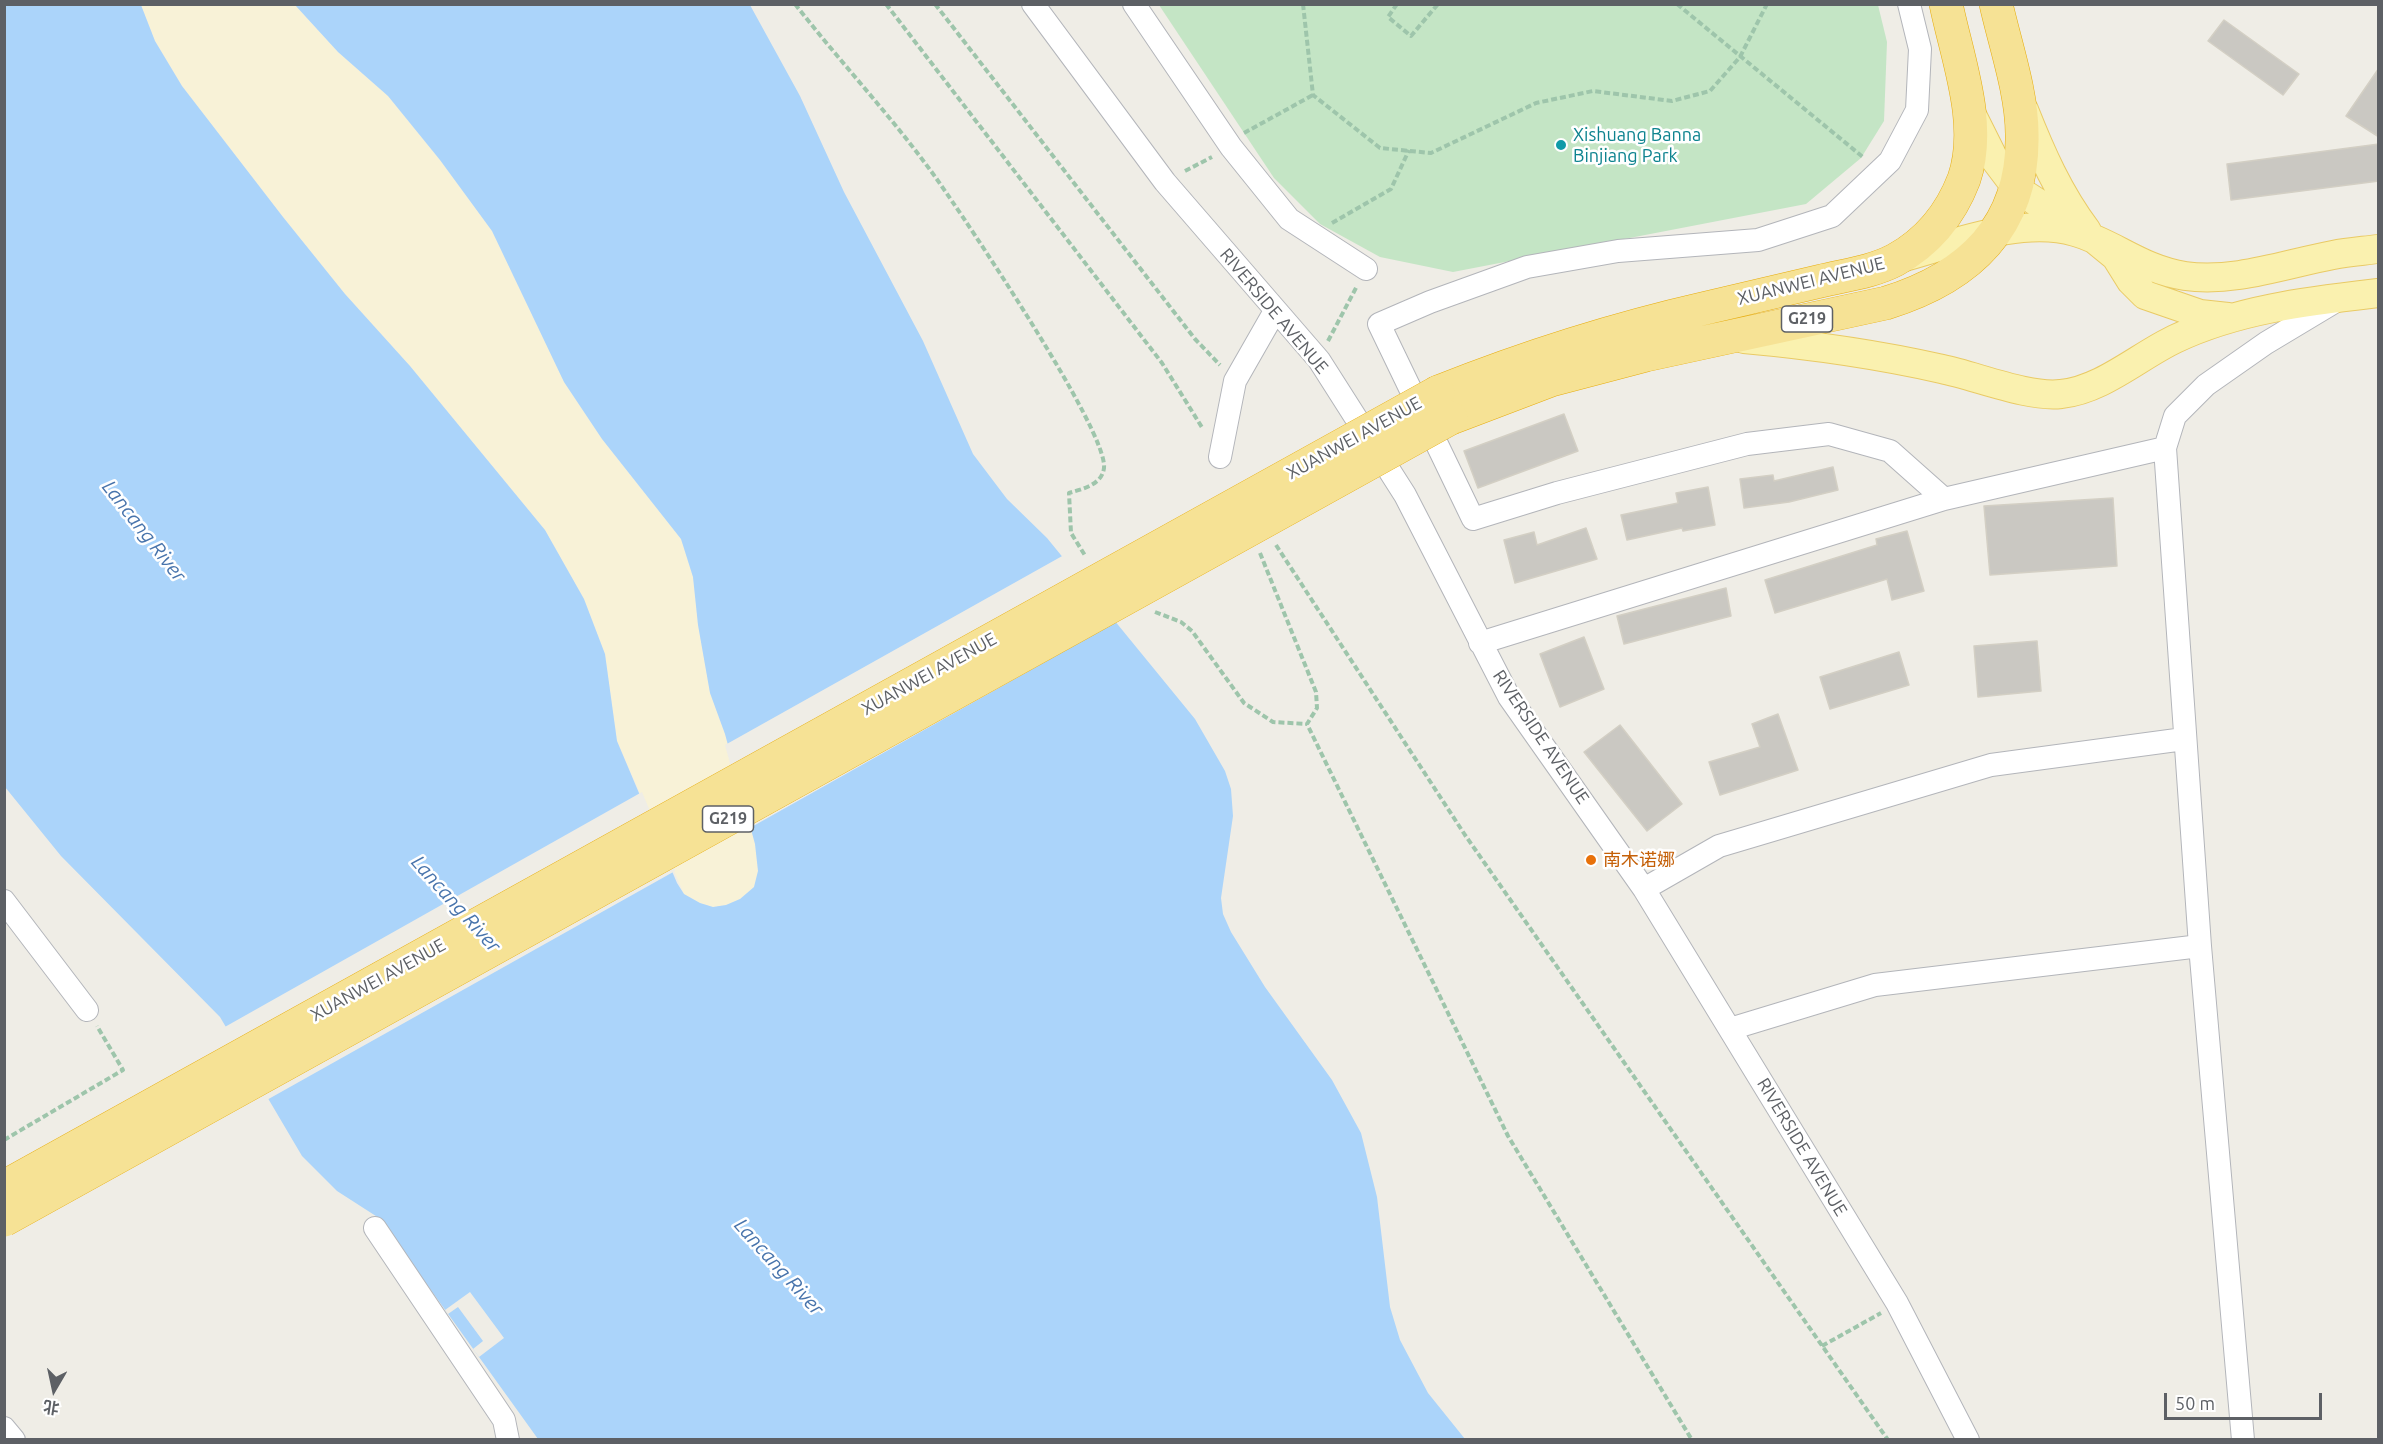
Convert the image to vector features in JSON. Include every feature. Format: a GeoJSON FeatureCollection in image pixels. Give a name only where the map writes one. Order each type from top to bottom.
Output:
{"type":"FeatureCollection","features":[{"type":"Feature","properties":{"kind":"highway","name":"G219"},"geometry":{"type":"LineString","coordinates":[[1946,4],[1967,103]]}},
{"type":"Feature","properties":{"kind":"highway","name":"G219"},"geometry":{"type":"LineString","coordinates":[[1996,4],[2014,82]]}},
{"type":"Feature","properties":{"kind":"highway","name":"XUANWEI AVENUE"},"geometry":{"type":"LineString","coordinates":[[4,1187],[1444,405],[1724,337],[1886,303],[1914,294],[1941,281],[1965,264],[1996,231],[2018,190],[2023,133],[2014,82]]}},
{"type":"Feature","properties":{"kind":"highway","name":"XUANWEI AVENUE"},"geometry":{"type":"LineString","coordinates":[[4,1220],[1444,405],[1521,359],[1628,326],[1874,269],[1894,260],[1931,233],[1956,197],[1969,155],[1970,129],[1967,103]]}},
{"type":"Feature","properties":{"kind":"main road"},"geometry":{"type":"LineString","coordinates":[[2014,82],[2039,149],[2070,209],[2094,239]]}},
{"type":"Feature","properties":{"kind":"main road"},"geometry":{"type":"LineString","coordinates":[[1967,103],[1993,157],[2018,190],[2094,239],[2116,257],[2131,281],[2145,295],[2200,314],[2229,318]]}},
{"type":"Feature","properties":{"kind":"main road","name":"XUANWEI AVENUE"},"geometry":{"type":"LineString","coordinates":[[1894,260],[1996,231],[2055,229],[2075,232],[2094,239],[2157,270],[2186,276],[2215,278],[2245,274],[2336,254],[2379,249]]}},
{"type":"Feature","properties":{"kind":"main road","name":"XUANWEI AVENUE"},"geometry":{"type":"LineString","coordinates":[[1724,337],[1867,353],[1944,369],[2033,393],[2054,395],[2086,388],[2175,339],[2229,318],[2343,297],[2379,293]]}},
{"type":"Feature","properties":{"kind":"street","name":"RIVERSIDE AVENUE"},"geometry":{"type":"LineString","coordinates":[[1033,4],[1165,182],[1318,360],[1405,495],[1509,697],[1644,889],[1897,1303],[1968,1440]]}},
{"type":"Feature","properties":{"kind":"street"},"geometry":{"type":"LineString","coordinates":[[1134,4],[1231,147],[1289,219],[1366,269]]}},
{"type":"Feature","properties":{"kind":"street"},"geometry":{"type":"LineString","coordinates":[[1909,4],[1920,49],[1917,110],[1890,162],[1832,216],[1758,240],[1618,251],[1527,267],[1430,302],[1379,324],[1473,519],[1557,493],[1747,444],[1829,434],[1890,451],[1944,499]]}},
{"type":"Feature","properties":{"kind":"street"},"geometry":{"type":"LineString","coordinates":[[2243,1440],[2200,946],[2165,448],[2175,416],[2206,385],[2266,343],[2343,297]]}},
{"type":"Feature","properties":{"kind":"street"},"geometry":{"type":"LineString","coordinates":[[1220,456],[1235,381],[1275,311]]}},
{"type":"Feature","properties":{"kind":"street"},"geometry":{"type":"LineString","coordinates":[[1480,643],[1944,499],[2165,448]]}},
{"type":"Feature","properties":{"kind":"street"},"geometry":{"type":"LineString","coordinates":[[1644,889],[1719,846],[1991,765],[2184,739]]}},
{"type":"Feature","properties":{"kind":"street"},"geometry":{"type":"LineString","coordinates":[[4,901],[87,1010]]}},
{"type":"Feature","properties":{"kind":"street"},"geometry":{"type":"LineString","coordinates":[[1730,1029],[1875,985],[2200,946]]}},
{"type":"Feature","properties":{"kind":"street"},"geometry":{"type":"LineString","coordinates":[[375,1228],[504,1420],[508,1440]]}},
{"type":"Feature","properties":{"kind":"street"},"geometry":{"type":"LineString","coordinates":[[4,1428],[14,1440]]}},
{"type":"Feature","properties":{"kind":"path"},"geometry":{"type":"LineString","coordinates":[[795,4],[935,177],[1060,369],[1102,448],[1104,470],[1094,485],[1069,494],[1071,533],[1087,560]]}},
{"type":"Feature","properties":{"kind":"path"},"geometry":{"type":"LineString","coordinates":[[886,4],[1162,363],[1220,456]]}},
{"type":"Feature","properties":{"kind":"path"},"geometry":{"type":"LineString","coordinates":[[935,4],[1195,339],[1235,381]]}},
{"type":"Feature","properties":{"kind":"path"},"geometry":{"type":"LineString","coordinates":[[1303,4],[1313,95],[1380,148],[1431,153],[1536,103],[1593,92],[1672,101],[1710,91],[1740,57],[1767,4]]}},
{"type":"Feature","properties":{"kind":"path"},"geometry":{"type":"LineString","coordinates":[[1397,4],[1388,17],[1411,36],[1438,4]]}},
{"type":"Feature","properties":{"kind":"path"},"geometry":{"type":"LineString","coordinates":[[1677,4],[1861,158],[1890,162]]}},
{"type":"Feature","properties":{"kind":"path"},"geometry":{"type":"LineString","coordinates":[[1165,182],[1231,147],[1244,133],[1313,95]]}},
{"type":"Feature","properties":{"kind":"path"},"geometry":{"type":"LineString","coordinates":[[1313,234],[1391,189],[1409,150]]}},
{"type":"Feature","properties":{"kind":"path"},"geometry":{"type":"LineString","coordinates":[[1318,360],[1366,269]]}},
{"type":"Feature","properties":{"kind":"path"},"geometry":{"type":"LineString","coordinates":[[1255,542],[1316,692],[1317,708],[1307,724]]}},
{"type":"Feature","properties":{"kind":"path"},"geometry":{"type":"LineString","coordinates":[[1276,544],[1465,835],[1888,1440]]}},
{"type":"Feature","properties":{"kind":"path"},"geometry":{"type":"LineString","coordinates":[[1148,610],[1181,622],[1192,631],[1244,703],[1273,722],[1307,724]]}},
{"type":"Feature","properties":{"kind":"path"},"geometry":{"type":"LineString","coordinates":[[1307,724],[1508,1136],[1692,1440]]}},
{"type":"Feature","properties":{"kind":"path"},"geometry":{"type":"LineString","coordinates":[[4,1140],[123,1070],[87,1010]]}},
{"type":"Feature","properties":{"kind":"path"},"geometry":{"type":"LineString","coordinates":[[1822,1346],[1897,1303]]}},
{"type":"Feature","properties":{"kind":"green space","name":"Xishuang Banna Binjiang Park"},"geometry":{"type":"Polygon","coordinates":[[[1159,5],[1878,5],[1887,42],[1884,121],[1861,158],[1806,204],[1453,272],[1380,257],[1320,224],[1274,178],[1159,5]]]}},
{"type":"Feature","properties":{"kind":"sand"},"geometry":{"type":"Polygon","coordinates":[[[141,5],[295,5],[338,52],[388,96],[440,160],[492,231],[564,382],[602,439],[681,539],[693,577],[698,625],[710,693],[725,734],[755,844],[758,871],[754,887],[740,899],[713,907],[684,894],[617,741],[605,654],[584,599],[545,530],[410,366],[345,294],[182,86],[155,41],[141,5]]]}},
{"type":"Feature","properties":{"kind":"water","name":"Lancang River"},"geometry":{"type":"Polygon","coordinates":[[[4,5],[141,5],[155,41],[182,86],[345,294],[410,366],[545,530],[584,599],[605,654],[617,741],[677,883],[684,894],[713,907],[740,899],[754,887],[758,871],[755,844],[725,734],[710,693],[698,625],[693,577],[681,539],[602,439],[564,382],[492,231],[440,160],[388,96],[338,52],[295,5],[750,5],[800,96],[844,192],[923,341],[973,454],[1007,499],[1047,538],[1195,719],[1225,771],[1231,789],[1233,816],[1221,898],[1223,914],[1231,932],[1265,987],[1332,1080],[1361,1133],[1377,1197],[1390,1307],[1400,1340],[1428,1393],[1465,1439],[538,1439],[379,1218],[337,1191],[302,1156],[220,1017],[61,856],[5,787],[4,5]]]}},
{"type":"Feature","properties":{"kind":"pier"},"geometry":{"type":"Polygon","coordinates":[[[1064,555],[1118,621],[748,829],[725,745],[1064,555]]]}},
{"type":"Feature","properties":{"kind":"pier"},"geometry":{"type":"Polygon","coordinates":[[[642,792],[675,871],[265,1101],[223,1028],[642,792]]]}},
{"type":"Feature","properties":{"kind":"pier"},"geometry":{"type":"Polygon","coordinates":[[[470,1292],[504,1338],[479,1357],[473,1349],[483,1341],[458,1307],[448,1314],[445,1310],[470,1292]]]}},
{"type":"Feature","properties":{"kind":"building"},"geometry":{"type":"Polygon","coordinates":[[[2224,20],[2299,74],[2283,95],[2208,41],[2224,20]]]}},
{"type":"Feature","properties":{"kind":"building"},"geometry":{"type":"Polygon","coordinates":[[[2379,68],[2379,137],[2346,116],[2379,68]]]}},
{"type":"Feature","properties":{"kind":"building"},"geometry":{"type":"Polygon","coordinates":[[[2379,144],[2379,181],[2231,200],[2227,164],[2379,144]]]}},
{"type":"Feature","properties":{"kind":"building"},"geometry":{"type":"Polygon","coordinates":[[[1564,414],[1578,451],[1478,488],[1464,451],[1564,414]]]}},
{"type":"Feature","properties":{"kind":"building"},"geometry":{"type":"Polygon","coordinates":[[[1833,467],[1838,490],[1789,502],[1744,508],[1740,479],[1773,475],[1774,481],[1833,467]]]}},
{"type":"Feature","properties":{"kind":"building"},"geometry":{"type":"Polygon","coordinates":[[[1708,487],[1715,525],[1683,531],[1682,528],[1627,540],[1621,515],[1678,503],[1676,493],[1708,487]]]}},
{"type":"Feature","properties":{"kind":"building"},"geometry":{"type":"Polygon","coordinates":[[[2113,498],[2117,566],[1990,575],[1984,506],[2113,498]]]}},
{"type":"Feature","properties":{"kind":"building"},"geometry":{"type":"Polygon","coordinates":[[[1586,528],[1597,559],[1515,583],[1504,540],[1534,532],[1537,545],[1586,528]]]}},
{"type":"Feature","properties":{"kind":"building"},"geometry":{"type":"Polygon","coordinates":[[[1907,531],[1924,591],[1892,600],[1887,579],[1775,613],[1765,580],[1877,545],[1876,539],[1907,531]]]}},
{"type":"Feature","properties":{"kind":"building"},"geometry":{"type":"Polygon","coordinates":[[[1726,588],[1731,616],[1624,644],[1617,616],[1726,588]]]}},
{"type":"Feature","properties":{"kind":"building"},"geometry":{"type":"Polygon","coordinates":[[[1584,637],[1604,689],[1560,707],[1540,654],[1584,637]]]}},
{"type":"Feature","properties":{"kind":"building"},"geometry":{"type":"Polygon","coordinates":[[[2037,641],[2041,691],[1978,697],[1974,646],[2037,641]]]}},
{"type":"Feature","properties":{"kind":"building"},"geometry":{"type":"Polygon","coordinates":[[[1899,652],[1909,685],[1830,709],[1820,677],[1899,652]]]}},
{"type":"Feature","properties":{"kind":"building"},"geometry":{"type":"Polygon","coordinates":[[[1778,714],[1798,770],[1720,795],[1709,762],[1760,747],[1752,724],[1778,714]]]}},
{"type":"Feature","properties":{"kind":"building"},"geometry":{"type":"Polygon","coordinates":[[[1620,725],[1682,804],[1647,831],[1584,752],[1620,725]]]}},
{"type":"Feature","properties":{"kind":"place","name":"Xishuang Banna Binjiang Park"},"geometry":{"type":"Point","coordinates":[1561,145]}},
{"type":"Feature","properties":{"kind":"place","name":"南木诺娜"},"geometry":{"type":"Point","coordinates":[1591,860]}}]}
